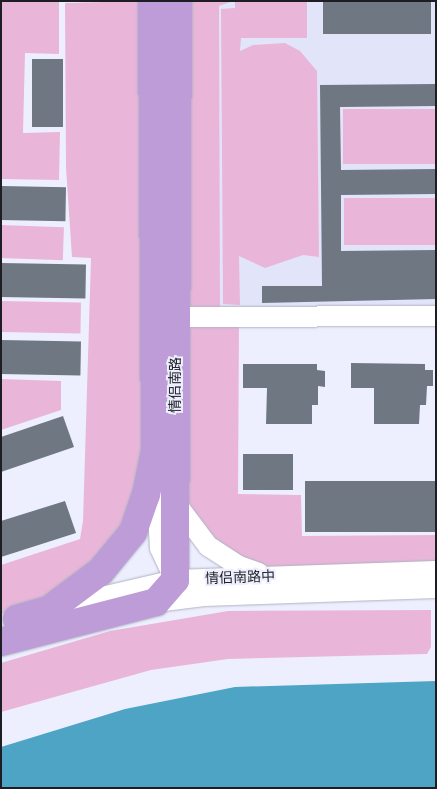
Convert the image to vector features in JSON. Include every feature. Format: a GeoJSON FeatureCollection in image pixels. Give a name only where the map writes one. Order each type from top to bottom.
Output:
{"type":"FeatureCollection","features":[{"type":"Feature","properties":{"kind":"highway","name":"情侣南路"},"geometry":{"type":"LineString","coordinates":[[1,624],[49,610],[101,571],[122,548],[140,512],[155,451],[152,1]]}},
{"type":"Feature","properties":{"kind":"highway","name":"情侣南路"},"geometry":{"type":"LineString","coordinates":[[178,1],[175,502],[184,588]]}},
{"type":"Feature","properties":{"kind":"highway"},"geometry":{"type":"LineString","coordinates":[[1,642],[156,602],[184,588]]}},
{"type":"Feature","properties":{"kind":"street"},"geometry":{"type":"LineString","coordinates":[[176,317],[436,316]]}},
{"type":"Feature","properties":{"kind":"street"},"geometry":{"type":"LineString","coordinates":[[155,451],[160,548],[184,588]]}},
{"type":"Feature","properties":{"kind":"street"},"geometry":{"type":"LineString","coordinates":[[175,502],[208,546],[239,566],[268,576]]}},
{"type":"Feature","properties":{"kind":"street","name":"情侣南路中"},"geometry":{"type":"LineString","coordinates":[[49,610],[268,576],[436,571]]}},
{"type":"Feature","properties":{"kind":"street","name":"情侣南路中"},"geometry":{"type":"LineString","coordinates":[[184,588],[436,588]]}},
{"type":"Feature","properties":{"kind":"shaded area"},"geometry":{"type":"Polygon","coordinates":[[[1,1],[59,1],[59,54],[25,53],[23,133],[60,132],[59,180],[1,179],[1,1]]]}},
{"type":"Feature","properties":{"kind":"shaded area"},"geometry":{"type":"Polygon","coordinates":[[[143,1],[146,452],[137,492],[111,547],[43,601],[1,614],[1,565],[80,539],[83,521],[91,258],[72,257],[66,168],[65,3],[143,1]]]}},
{"type":"Feature","properties":{"kind":"shaded area"},"geometry":{"type":"Polygon","coordinates":[[[178,1],[436,1],[436,316],[178,316],[178,1]]]}},
{"type":"Feature","properties":{"kind":"shaded area"},"geometry":{"type":"Polygon","coordinates":[[[185,1],[233,1],[219,6],[220,311],[183,311],[185,1]]]}},
{"type":"Feature","properties":{"kind":"shaded area"},"geometry":{"type":"Polygon","coordinates":[[[235,1],[307,1],[307,38],[241,38],[240,51],[253,45],[285,43],[300,51],[317,71],[319,257],[303,255],[265,268],[239,256],[240,305],[223,304],[221,9],[235,8],[235,1]]]}},
{"type":"Feature","properties":{"kind":"shaded area"},"geometry":{"type":"Polygon","coordinates":[[[343,109],[436,109],[436,164],[343,164],[343,109]]]}},
{"type":"Feature","properties":{"kind":"shaded area"},"geometry":{"type":"Polygon","coordinates":[[[344,198],[436,198],[436,245],[344,245],[344,198]]]}},
{"type":"Feature","properties":{"kind":"shaded area"},"geometry":{"type":"Polygon","coordinates":[[[1,225],[64,227],[63,260],[1,258],[1,225]]]}},
{"type":"Feature","properties":{"kind":"shaded area"},"geometry":{"type":"Polygon","coordinates":[[[1,301],[81,302],[80,333],[1,332],[1,301]]]}},
{"type":"Feature","properties":{"kind":"shaded area"},"geometry":{"type":"Polygon","coordinates":[[[239,322],[238,494],[301,495],[302,536],[436,535],[436,568],[267,572],[206,537],[180,500],[182,323],[239,322]]]}},
{"type":"Feature","properties":{"kind":"shaded area"},"geometry":{"type":"Polygon","coordinates":[[[1,379],[61,381],[61,410],[1,430],[1,379]]]}},
{"type":"Feature","properties":{"kind":"shaded area"},"geometry":{"type":"Polygon","coordinates":[[[431,610],[431,647],[427,654],[228,659],[151,670],[1,712],[1,663],[110,631],[228,611],[431,610]]]}},
{"type":"Feature","properties":{"kind":"water"},"geometry":{"type":"Polygon","coordinates":[[[436,681],[436,788],[1,788],[1,747],[125,709],[235,687],[436,681]]]}},
{"type":"Feature","properties":{"kind":"building"},"geometry":{"type":"Polygon","coordinates":[[[323,1],[431,1],[431,34],[323,34],[323,1]]]}},
{"type":"Feature","properties":{"kind":"building"},"geometry":{"type":"Polygon","coordinates":[[[32,59],[63,59],[63,127],[32,127],[32,59]]]}},
{"type":"Feature","properties":{"kind":"building"},"geometry":{"type":"Polygon","coordinates":[[[436,84],[436,106],[340,107],[341,170],[436,169],[436,194],[341,195],[341,251],[436,250],[436,299],[262,303],[262,286],[322,286],[320,85],[436,84]]]}},
{"type":"Feature","properties":{"kind":"building"},"geometry":{"type":"Polygon","coordinates":[[[1,186],[66,187],[65,221],[1,220],[1,186]]]}},
{"type":"Feature","properties":{"kind":"building"},"geometry":{"type":"Polygon","coordinates":[[[1,263],[86,264],[85,298],[1,297],[1,263]]]}},
{"type":"Feature","properties":{"kind":"building"},"geometry":{"type":"Polygon","coordinates":[[[1,340],[81,341],[80,375],[1,374],[1,340]]]}},
{"type":"Feature","properties":{"kind":"building"},"geometry":{"type":"Polygon","coordinates":[[[351,363],[425,364],[425,370],[433,370],[433,386],[427,386],[426,405],[420,405],[419,424],[374,424],[374,388],[351,388],[351,363]]]}},
{"type":"Feature","properties":{"kind":"building"},"geometry":{"type":"Polygon","coordinates":[[[243,364],[317,364],[317,370],[325,371],[325,387],[318,386],[318,405],[312,405],[312,424],[266,424],[267,388],[243,388],[243,364]]]}},
{"type":"Feature","properties":{"kind":"building"},"geometry":{"type":"Polygon","coordinates":[[[63,416],[74,447],[1,472],[1,437],[63,416]]]}},
{"type":"Feature","properties":{"kind":"building"},"geometry":{"type":"Polygon","coordinates":[[[243,454],[293,454],[293,490],[243,490],[243,454]]]}},
{"type":"Feature","properties":{"kind":"building"},"geometry":{"type":"Polygon","coordinates":[[[305,481],[436,481],[436,532],[305,532],[305,481]]]}},
{"type":"Feature","properties":{"kind":"building"},"geometry":{"type":"Polygon","coordinates":[[[65,501],[76,533],[1,557],[1,521],[65,501]]]}}]}
